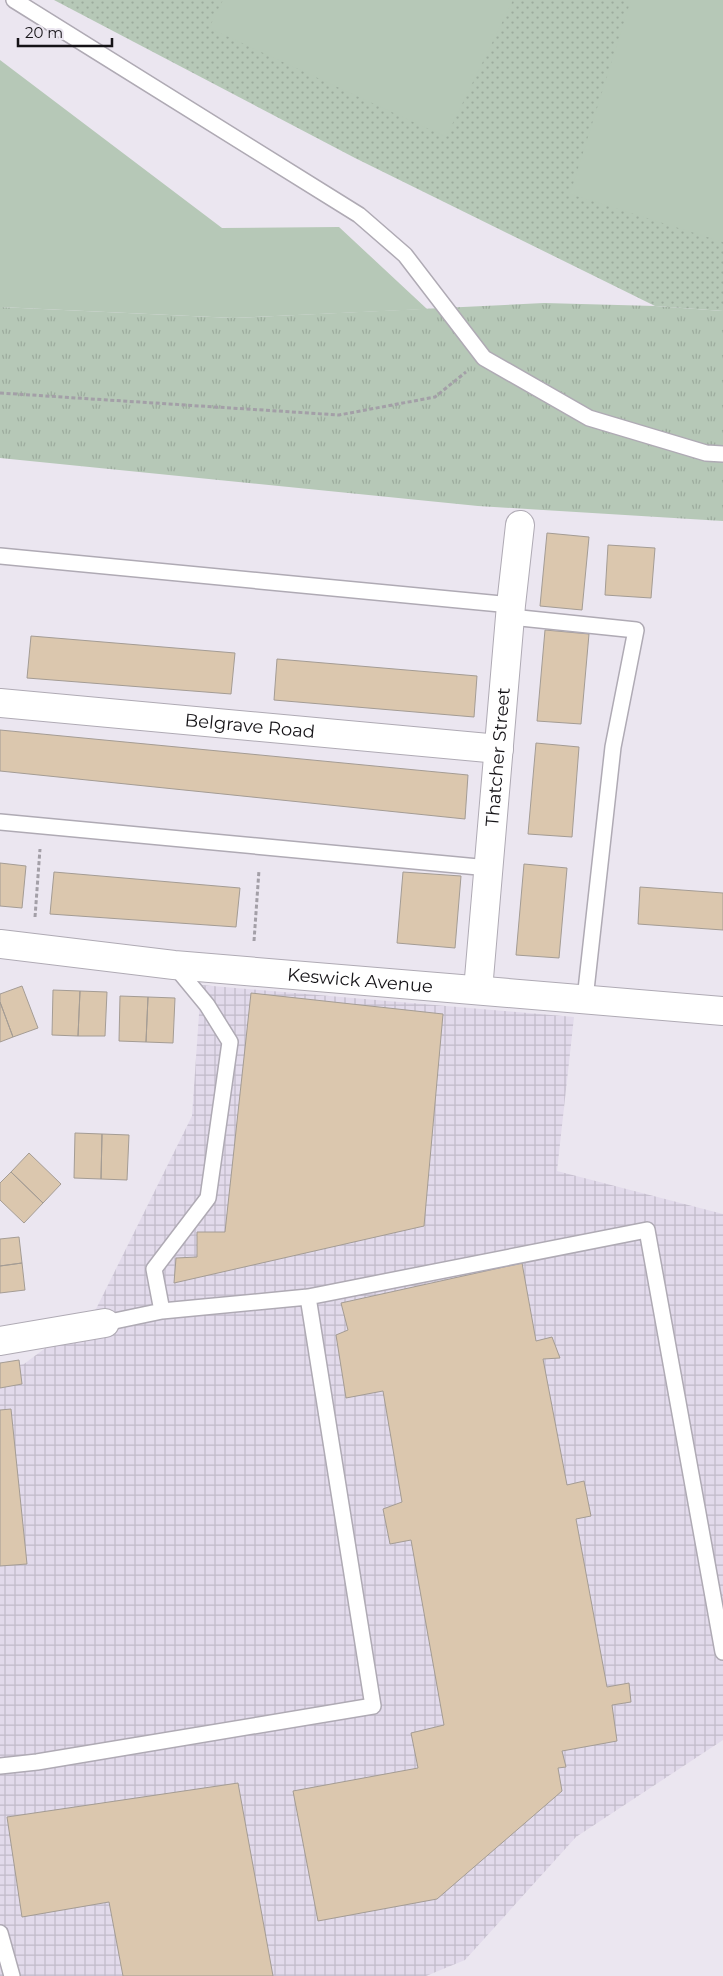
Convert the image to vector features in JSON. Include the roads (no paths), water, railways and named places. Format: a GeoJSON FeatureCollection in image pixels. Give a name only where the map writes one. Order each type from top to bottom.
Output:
{"type":"FeatureCollection","features":[{"type":"Feature","properties":{"kind":"street","name":"Thatcher Street"},"geometry":{"type":"LineString","coordinates":[[478,990],[520,525]]}},
{"type":"Feature","properties":{"kind":"street","name":"Belgrave Road"},"geometry":{"type":"LineString","coordinates":[[0,703],[499,749]]}},
{"type":"Feature","properties":{"kind":"street","name":"Keswick Avenue"},"geometry":{"type":"LineString","coordinates":[[0,944],[174,965],[723,1011]]}},
{"type":"Feature","properties":{"kind":"street"},"geometry":{"type":"LineString","coordinates":[[0,1341],[105,1323]]}},
{"type":"Feature","properties":{"kind":"lane"},"geometry":{"type":"LineString","coordinates":[[14,0],[359,215],[404,255],[484,358],[589,418],[706,453],[723,454]]}},
{"type":"Feature","properties":{"kind":"lane"},"geometry":{"type":"LineString","coordinates":[[0,556],[511,611],[636,630],[613,747],[585,999]]}},
{"type":"Feature","properties":{"kind":"lane"},"geometry":{"type":"LineString","coordinates":[[0,822],[489,868]]}},
{"type":"Feature","properties":{"kind":"lane"},"geometry":{"type":"LineString","coordinates":[[162,1311],[154,1269],[208,1198],[230,1042],[207,1005],[174,965]]}},
{"type":"Feature","properties":{"kind":"lane"},"geometry":{"type":"LineString","coordinates":[[105,1323],[162,1311],[308,1297],[647,1230],[723,1652]]}},
{"type":"Feature","properties":{"kind":"lane"},"geometry":{"type":"LineString","coordinates":[[0,1766],[37,1762],[373,1706],[308,1297]]}},
{"type":"Feature","properties":{"kind":"lane"},"geometry":{"type":"LineString","coordinates":[[0,1933],[12,1976]]}}]}
